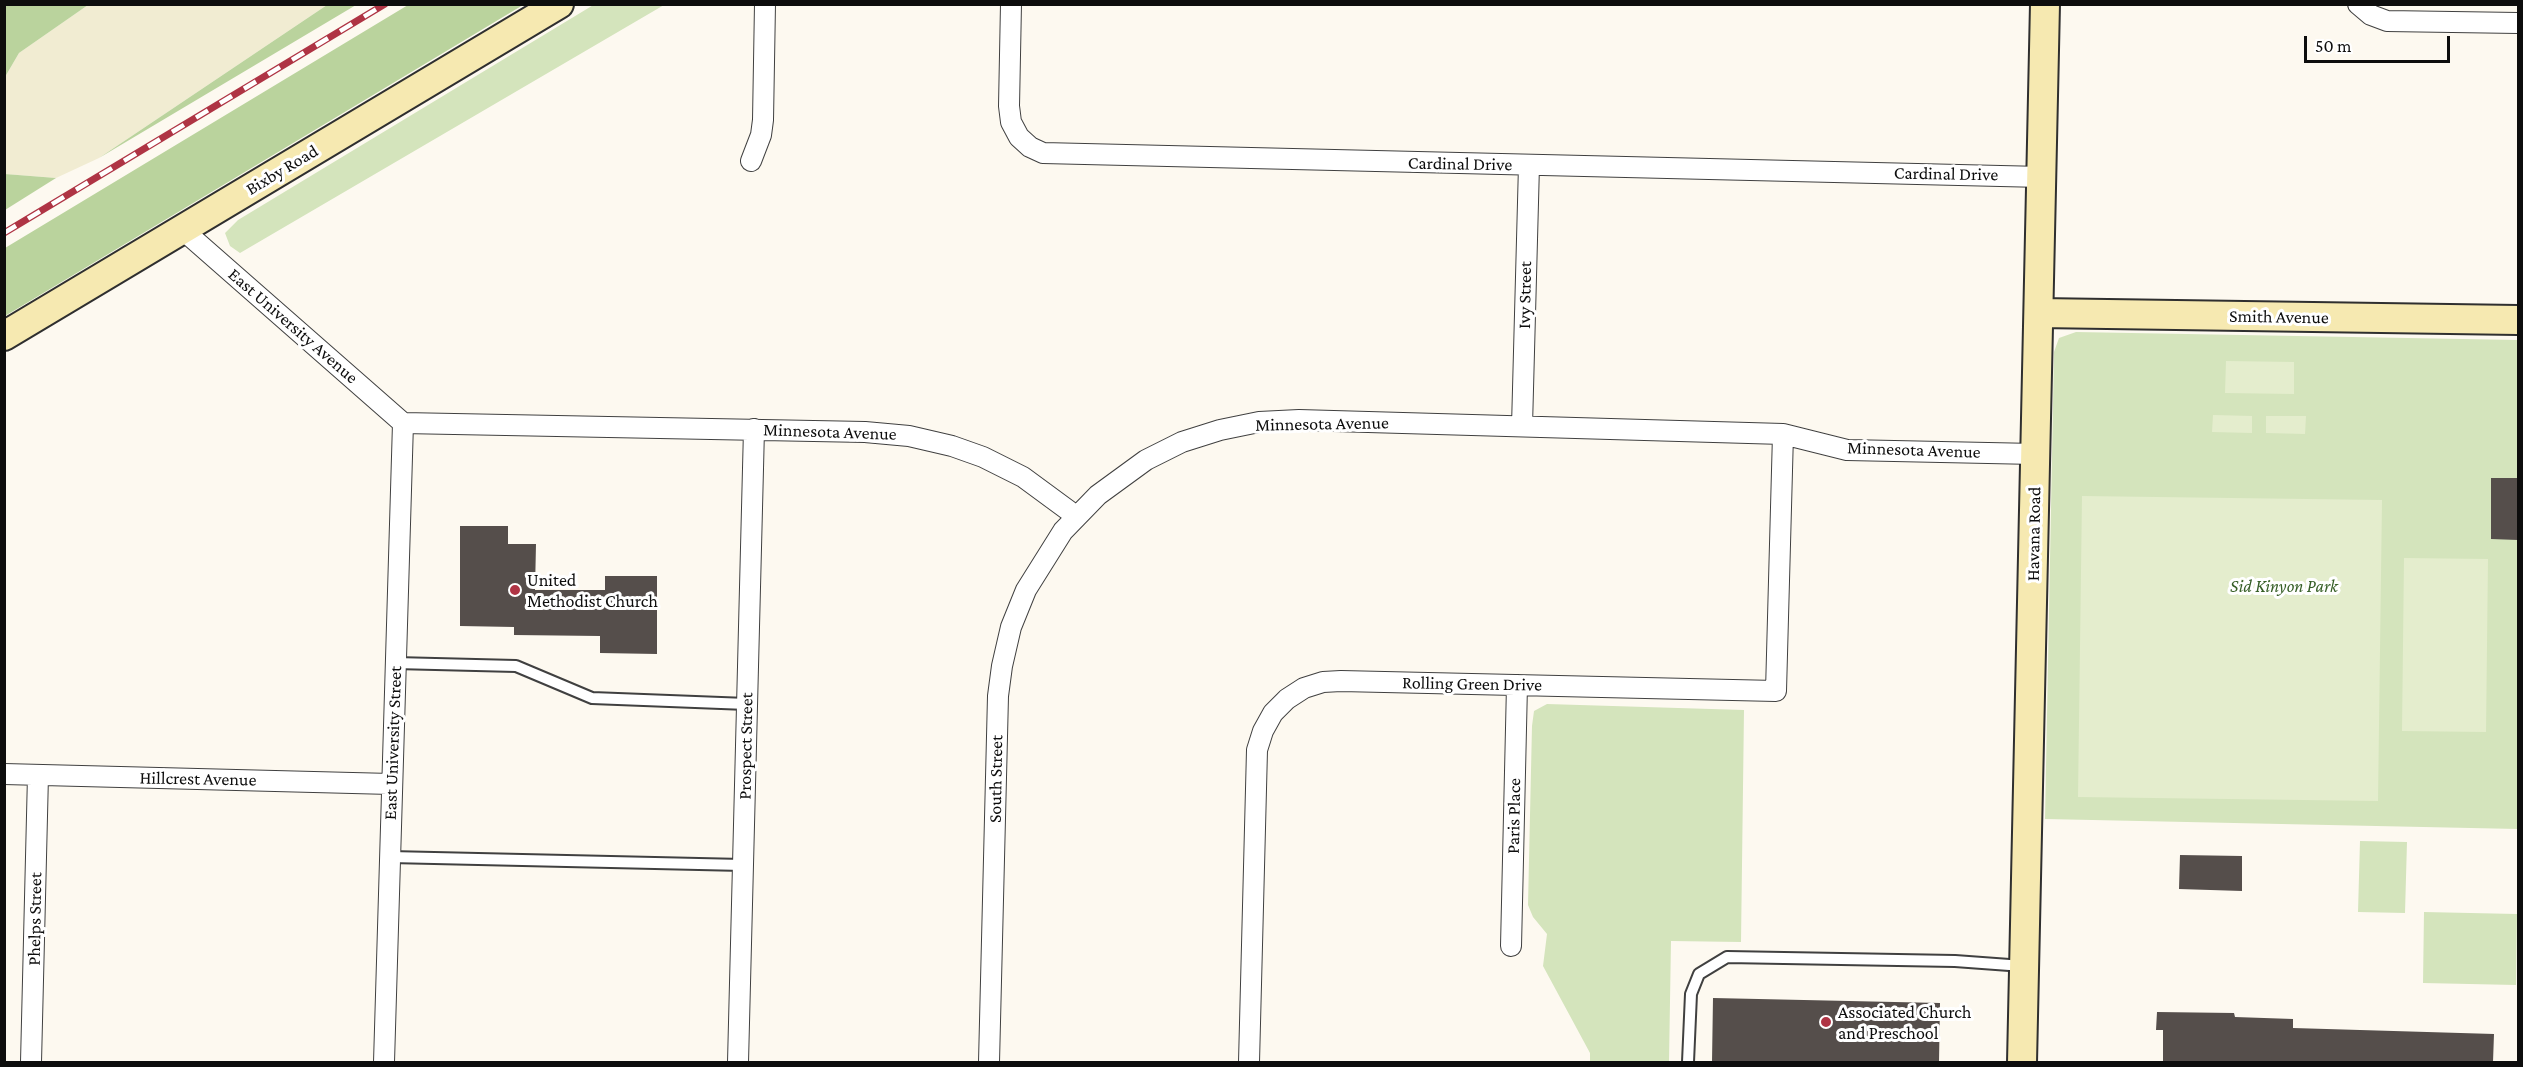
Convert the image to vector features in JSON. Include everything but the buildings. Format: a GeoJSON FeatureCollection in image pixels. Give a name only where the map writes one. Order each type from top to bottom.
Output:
{"type":"FeatureCollection","features":[{"type":"Feature","properties":{"kind":"street","name":"Bixby Road"},"geometry":{"type":"LineString","coordinates":[[4,336],[559,4]]}},
{"type":"Feature","properties":{"kind":"street"},"geometry":{"type":"LineString","coordinates":[[751,161],[761,135],[763,120],[765,4]]}},
{"type":"Feature","properties":{"kind":"street","name":"Cardinal Drive"},"geometry":{"type":"LineString","coordinates":[[1011,4],[1008,106],[1011,122],[1019,137],[1030,147],[1043,153],[2042,177]]}},
{"type":"Feature","properties":{"kind":"street","name":"Havana Road"},"geometry":{"type":"LineString","coordinates":[[2022,1062],[2044,4]]}},
{"type":"Feature","properties":{"kind":"street"},"geometry":{"type":"LineString","coordinates":[[2358,4],[2371,15],[2386,21],[2518,23]]}},
{"type":"Feature","properties":{"kind":"street","name":"Ivy Street"},"geometry":{"type":"LineString","coordinates":[[1522,426],[1528,165]]}},
{"type":"Feature","properties":{"kind":"street","name":"East University Avenue"},"geometry":{"type":"LineString","coordinates":[[183,230],[403,423]]}},
{"type":"Feature","properties":{"kind":"street","name":"Smith Avenue"},"geometry":{"type":"LineString","coordinates":[[2038,313],[2518,320]]}},
{"type":"Feature","properties":{"kind":"street","name":"Minnesota Avenue"},"geometry":{"type":"LineString","coordinates":[[403,423],[754,429],[865,432],[909,436],[952,446],[983,457],[1023,477],[1076,516],[1121,476],[1146,460],[1182,442],[1220,430],[1259,422],[1299,420],[1783,434],[1847,450],[2035,454]]}},
{"type":"Feature","properties":{"kind":"street","name":"East University Street"},"geometry":{"type":"LineString","coordinates":[[384,1062],[403,423]]}},
{"type":"Feature","properties":{"kind":"street","name":"Prospect Street"},"geometry":{"type":"LineString","coordinates":[[738,1062],[754,429]]}},
{"type":"Feature","properties":{"kind":"street","name":"Rolling Green Drive"},"geometry":{"type":"LineString","coordinates":[[1249,1062],[1257,750],[1263,731],[1273,713],[1287,699],[1304,688],[1323,682],[1776,692],[1783,434]]}},
{"type":"Feature","properties":{"kind":"street","name":"South Street"},"geometry":{"type":"LineString","coordinates":[[989,1062],[998,696],[1002,666],[1011,627],[1026,590],[1046,555],[1076,516]]}},
{"type":"Feature","properties":{"kind":"street","name":"Paris Place"},"geometry":{"type":"LineString","coordinates":[[1511,946],[1517,685]]}},
{"type":"Feature","properties":{"kind":"street","name":"Hillcrest Avenue"},"geometry":{"type":"LineString","coordinates":[[4,774],[391,784]]}},
{"type":"Feature","properties":{"kind":"street","name":"Phelps Street"},"geometry":{"type":"LineString","coordinates":[[31,1062],[38,775]]}},
{"type":"Feature","properties":{"kind":"lane"},"geometry":{"type":"LineString","coordinates":[[395,663],[516,666],[592,698],[747,704]]}},
{"type":"Feature","properties":{"kind":"lane"},"geometry":{"type":"LineString","coordinates":[[390,857],[743,865]]}},
{"type":"Feature","properties":{"kind":"lane"},"geometry":{"type":"LineString","coordinates":[[1688,1062],[1691,994],[1699,974],[1727,957],[1955,962],[2025,966]]}},
{"type":"Feature","properties":{"kind":"shaded area"},"geometry":{"type":"Polygon","coordinates":[[[88,5],[327,5],[99,158],[56,178],[5,174],[5,77],[19,53],[88,5]]]}},
{"type":"Feature","properties":{"kind":"green space"},"geometry":{"type":"Polygon","coordinates":[[[5,4],[88,5],[19,53],[5,77],[5,4]]]}},
{"type":"Feature","properties":{"kind":"green space"},"geometry":{"type":"Polygon","coordinates":[[[595,4],[664,5],[240,253],[230,246],[225,233],[238,220],[595,4]]]}},
{"type":"Feature","properties":{"kind":"green space"},"geometry":{"type":"Polygon","coordinates":[[[327,5],[356,5],[99,158],[327,5]]]}},
{"type":"Feature","properties":{"kind":"green space"},"geometry":{"type":"Polygon","coordinates":[[[408,5],[523,5],[5,316],[5,248],[408,5]]]}},
{"type":"Feature","properties":{"kind":"green space"},"geometry":{"type":"Polygon","coordinates":[[[5,174],[56,178],[5,210],[5,174]]]}},
{"type":"Feature","properties":{"kind":"green space","name":"Sid Kinyon Park"},"geometry":{"type":"Polygon","coordinates":[[[2076,332],[2518,340],[2518,829],[2045,819],[2054,352],[2059,338],[2076,332]]]}},
{"type":"Feature","properties":{"kind":"green space"},"geometry":{"type":"Polygon","coordinates":[[[2226,361],[2294,362],[2294,394],[2225,393],[2226,361]]]}},
{"type":"Feature","properties":{"kind":"green space"},"geometry":{"type":"Polygon","coordinates":[[[2213,415],[2252,416],[2252,433],[2212,432],[2213,415]]]}},
{"type":"Feature","properties":{"kind":"green space"},"geometry":{"type":"Polygon","coordinates":[[[2266,416],[2306,416],[2305,434],[2266,433],[2266,416]]]}},
{"type":"Feature","properties":{"kind":"green space"},"geometry":{"type":"Polygon","coordinates":[[[2082,496],[2382,500],[2378,801],[2078,797],[2082,496]]]}},
{"type":"Feature","properties":{"kind":"green space"},"geometry":{"type":"Polygon","coordinates":[[[2404,558],[2488,559],[2486,732],[2402,731],[2404,558]]]}},
{"type":"Feature","properties":{"kind":"green space"},"geometry":{"type":"Polygon","coordinates":[[[1547,704],[1744,710],[1741,942],[1671,941],[1669,1062],[1590,1062],[1590,1053],[1543,966],[1547,934],[1533,917],[1528,905],[1532,726],[1534,711],[1547,704]]]}},
{"type":"Feature","properties":{"kind":"green space"},"geometry":{"type":"Polygon","coordinates":[[[2360,841],[2407,842],[2405,913],[2358,912],[2360,841]]]}},
{"type":"Feature","properties":{"kind":"green space"},"geometry":{"type":"Polygon","coordinates":[[[2424,912],[2517,914],[2516,985],[2423,983],[2424,912]]]}},
{"type":"Feature","properties":{"kind":"railway"},"geometry":{"type":"LineString","coordinates":[[4,233],[385,4]]}},
{"type":"Feature","properties":{"kind":"place","name":"United Methodist Church"},"geometry":{"type":"Point","coordinates":[515,590]}},
{"type":"Feature","properties":{"kind":"place","name":"Associated Church and Preschool"},"geometry":{"type":"Point","coordinates":[1826,1022]}}]}
